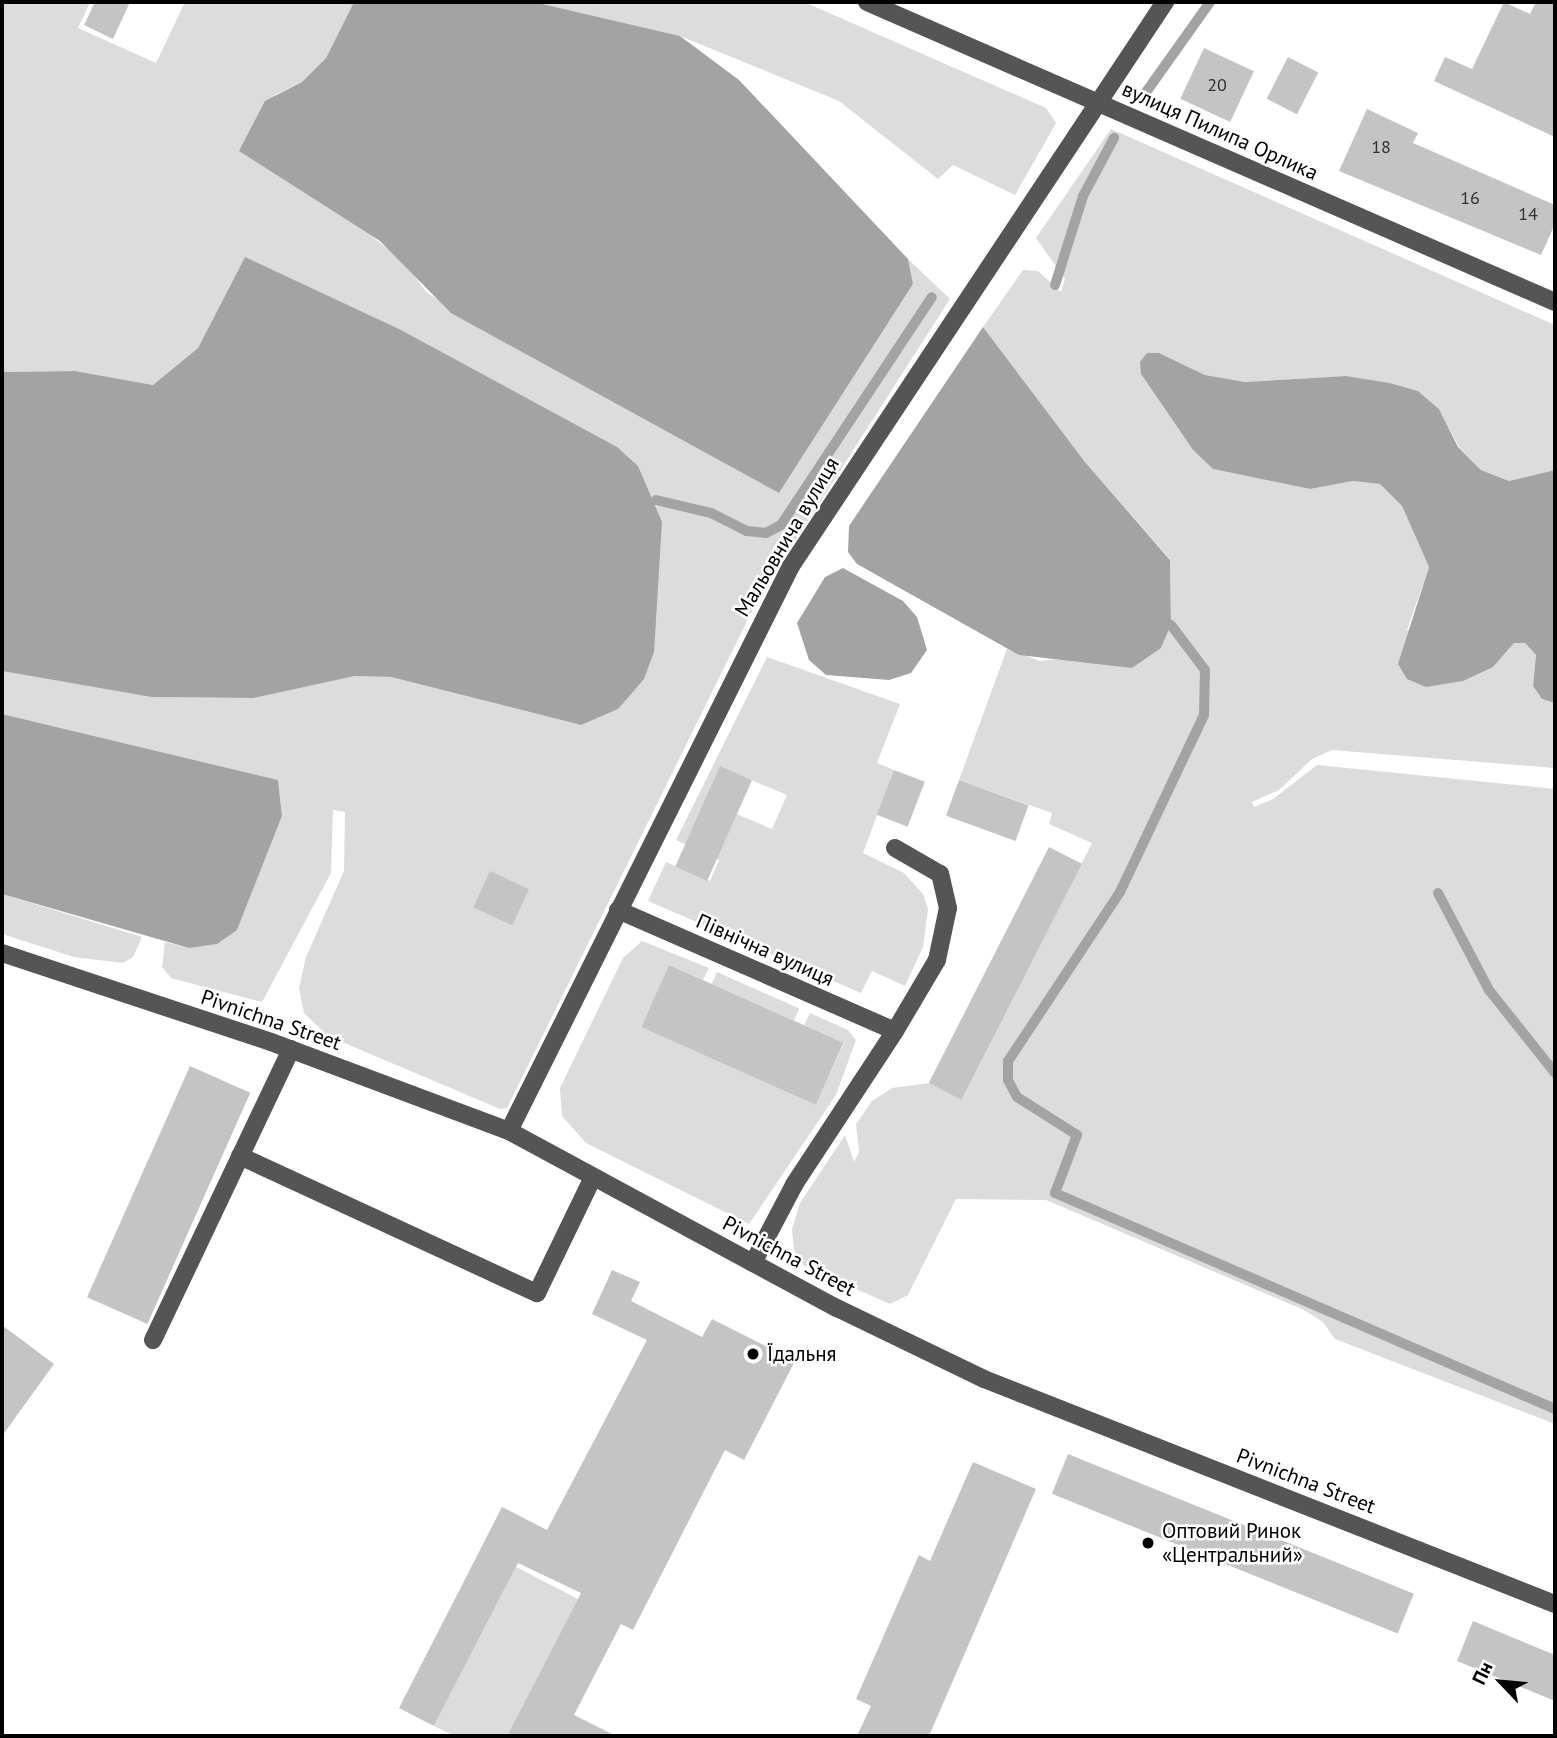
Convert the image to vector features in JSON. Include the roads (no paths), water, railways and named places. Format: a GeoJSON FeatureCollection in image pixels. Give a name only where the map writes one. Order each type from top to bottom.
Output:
{"type":"FeatureCollection","features":[{"type":"Feature","properties":{"kind":"street","name":"вулиця Пилипа Орлика"},"geometry":{"type":"LineString","coordinates":[[867,2],[1555,302]]}},
{"type":"Feature","properties":{"kind":"street","name":"Мальовнича вулиця"},"geometry":{"type":"LineString","coordinates":[[509,1131],[791,566],[966,309],[1165,2]]}},
{"type":"Feature","properties":{"kind":"street"},"geometry":{"type":"LineString","coordinates":[[753,1263],[788,1197],[895,1031],[937,960],[948,908],[940,874],[895,848]]}},
{"type":"Feature","properties":{"kind":"street","name":"Північна вулиця"},"geometry":{"type":"LineString","coordinates":[[618,910],[895,1031]]}},
{"type":"Feature","properties":{"kind":"street","name":"Pivnichna Street"},"geometry":{"type":"LineString","coordinates":[[2,953],[291,1049],[509,1131],[753,1263],[984,1379],[1555,1604]]}},
{"type":"Feature","properties":{"kind":"street"},"geometry":{"type":"LineString","coordinates":[[153,1340],[291,1049]]}},
{"type":"Feature","properties":{"kind":"street"},"geometry":{"type":"LineString","coordinates":[[240,1156],[537,1293],[593,1177]]}},
{"type":"Feature","properties":{"kind":"waterway"},"geometry":{"type":"LineString","coordinates":[[1144,95],[1210,2]]}},
{"type":"Feature","properties":{"kind":"waterway"},"geometry":{"type":"LineString","coordinates":[[1055,285],[1083,196],[1114,138]]}},
{"type":"Feature","properties":{"kind":"waterway"},"geometry":{"type":"LineString","coordinates":[[656,500],[711,513],[747,531],[766,533],[781,525],[932,297]]}},
{"type":"Feature","properties":{"kind":"waterway"},"geometry":{"type":"LineString","coordinates":[[1171,625],[1205,670],[1204,715],[1120,892],[1008,1061],[1008,1080],[1017,1097],[1077,1135],[1055,1193],[1555,1409]]}},
{"type":"Feature","properties":{"kind":"waterway"},"geometry":{"type":"LineString","coordinates":[[1438,893],[1489,990],[1555,1073]]}},
{"type":"Feature","properties":{"kind":"place","name":"Їдальня"},"geometry":{"type":"Point","coordinates":[753,1354]}},
{"type":"Feature","properties":{"kind":"place","name":"Оптовий Ринок «Центральний»"},"geometry":{"type":"Point","coordinates":[1148,1543]}}]}
